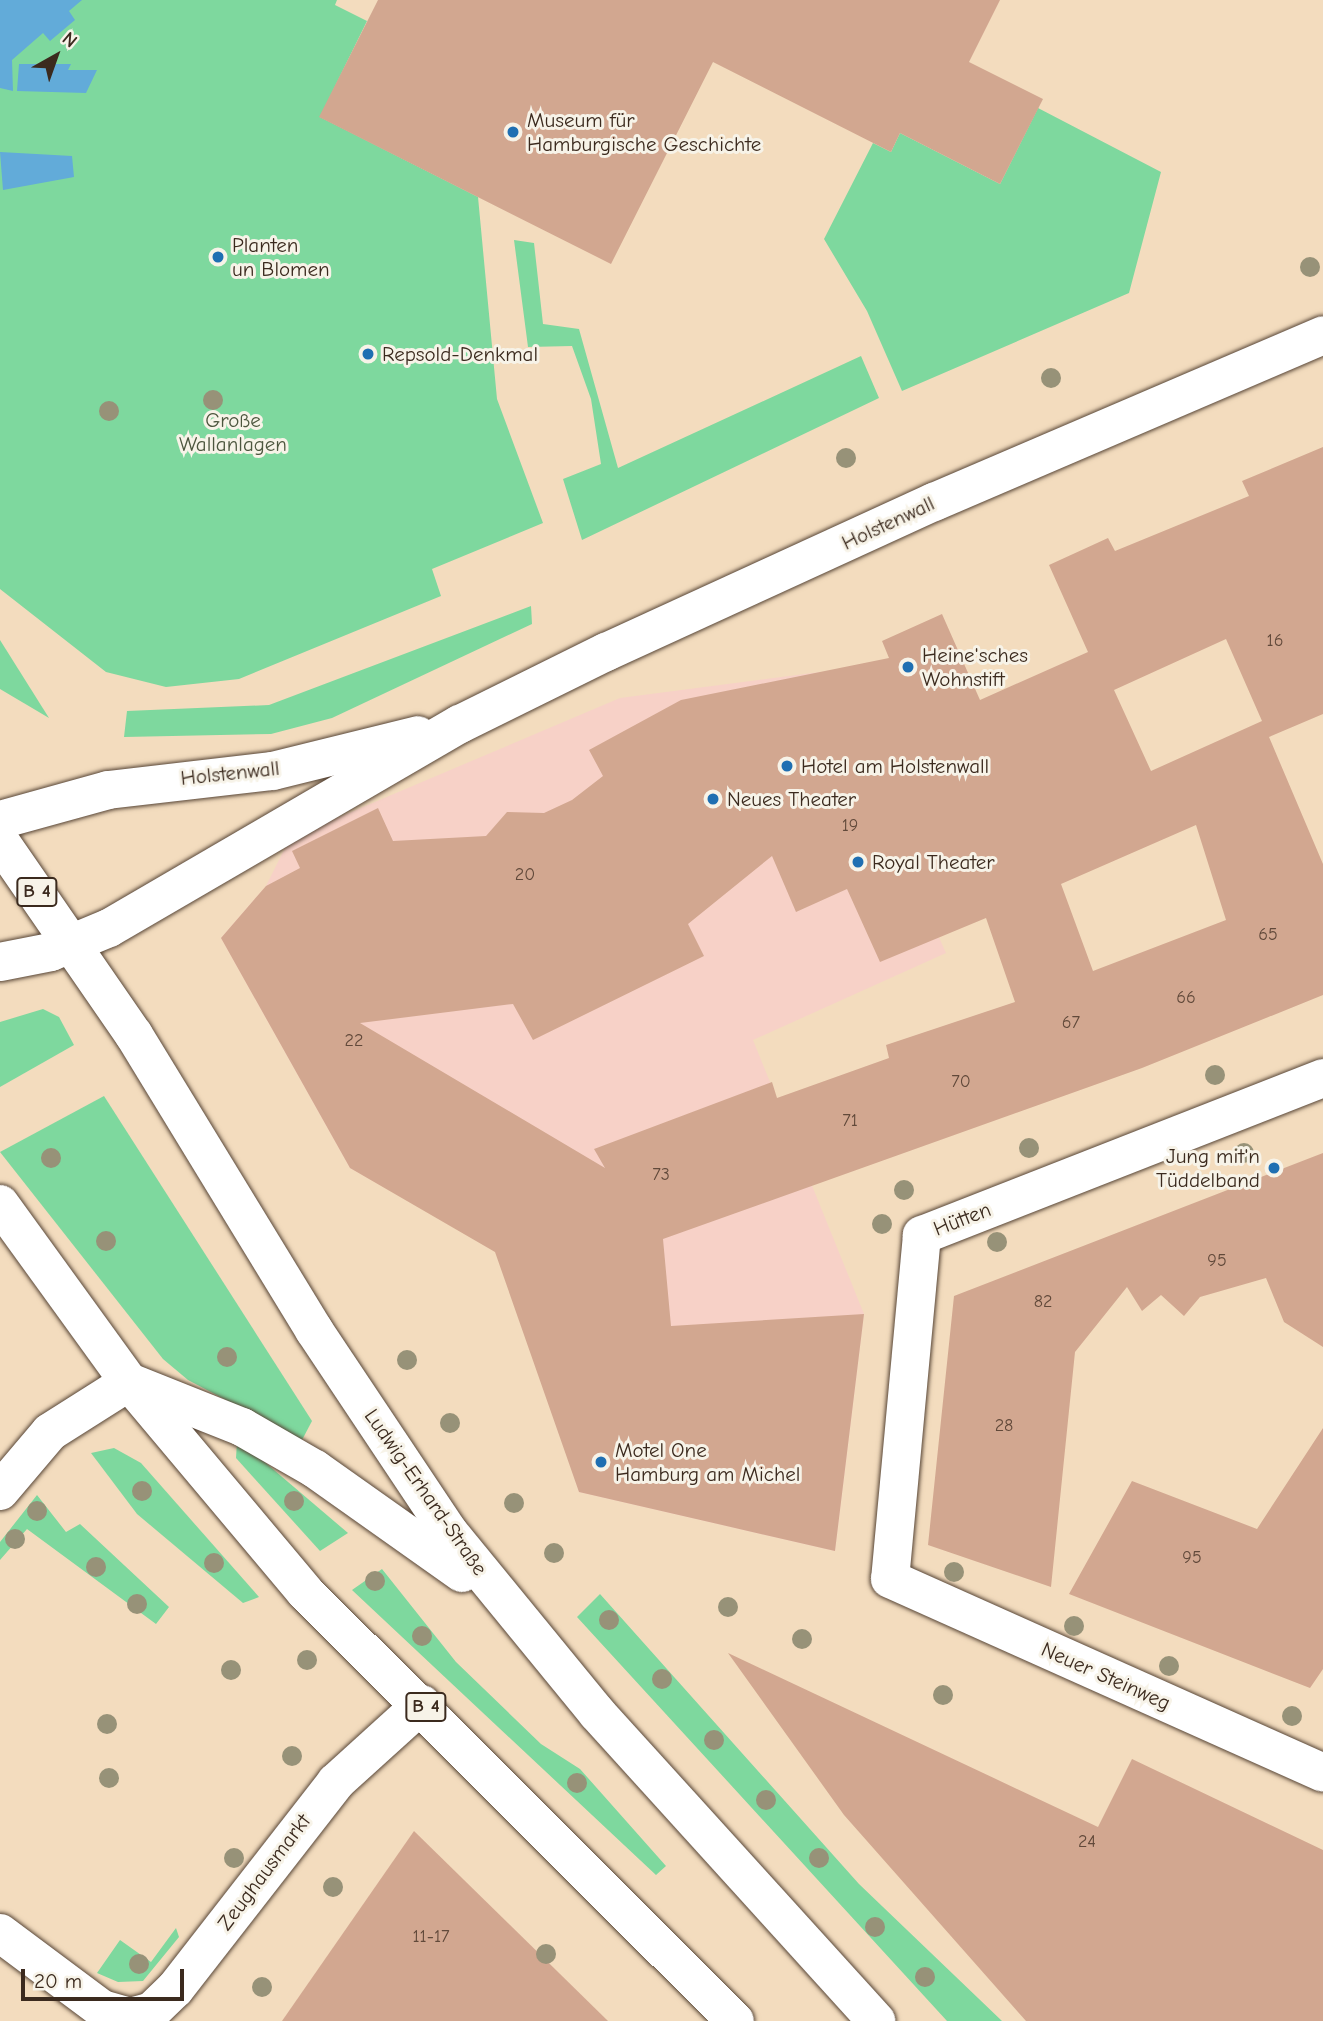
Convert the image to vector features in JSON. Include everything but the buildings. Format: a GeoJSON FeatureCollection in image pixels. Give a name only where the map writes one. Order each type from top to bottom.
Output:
{"type":"FeatureCollection","features":[{"type":"Feature","properties":{"kind":"main road","name":"Holstenwall"},"geometry":{"type":"LineString","coordinates":[[0,962],[73,943],[166,897],[460,724],[934,502],[1323,335]]}},
{"type":"Feature","properties":{"kind":"main road","name":"Holstenwall"},"geometry":{"type":"LineString","coordinates":[[0,820],[97,792],[273,771],[460,724]]}},
{"type":"Feature","properties":{"kind":"main road","name":"B 4"},"geometry":{"type":"LineString","coordinates":[[0,841],[73,943]]}},
{"type":"Feature","properties":{"kind":"main road","name":"Ludwig-Erhard-Straße"},"geometry":{"type":"LineString","coordinates":[[73,943],[399,1458],[526,1626],[776,1917],[876,2021]]}},
{"type":"Feature","properties":{"kind":"main road","name":"Hütten"},"geometry":{"type":"LineString","coordinates":[[890,1578],[922,1235],[1323,1078]]}},
{"type":"Feature","properties":{"kind":"main road","name":"B 4"},"geometry":{"type":"LineString","coordinates":[[0,1204],[129,1382],[305,1592],[422,1703],[735,2021]]}},
{"type":"Feature","properties":{"kind":"main road"},"geometry":{"type":"LineString","coordinates":[[0,1491],[50,1432],[129,1382],[242,1427],[316,1469],[427,1544],[526,1626]]}},
{"type":"Feature","properties":{"kind":"main road","name":"Neuer Steinweg"},"geometry":{"type":"LineString","coordinates":[[890,1578],[1323,1773]]}},
{"type":"Feature","properties":{"kind":"main road","name":"Zeughausmarkt"},"geometry":{"type":"LineString","coordinates":[[0,1933],[102,2009],[130,2017],[152,2011],[175,1989],[328,1791],[422,1703]]}},
{"type":"Feature","properties":{"kind":"shaded area"},"geometry":{"type":"Polygon","coordinates":[[[820,672],[946,953],[753,1040],[864,1314],[835,1551],[579,1492],[500,1252],[350,1168],[221,938],[266,886],[290,838],[620,698],[820,672]]]}},
{"type":"Feature","properties":{"kind":"green space","name":"Planten un Blomen"},"geometry":{"type":"Polygon","coordinates":[[[0,0],[337,0],[335,5],[367,21],[320,117],[478,197],[497,399],[543,523],[432,569],[441,596],[239,679],[166,687],[106,672],[0,589],[0,0]]]}},
{"type":"Feature","properties":{"kind":"green space"},"geometry":{"type":"Polygon","coordinates":[[[1038,108],[1161,172],[1129,293],[902,391],[867,311],[824,239],[873,143],[891,152],[900,133],[1000,184],[1038,108]]]}},
{"type":"Feature","properties":{"kind":"green space"},"geometry":{"type":"Polygon","coordinates":[[[514,240],[534,243],[543,324],[579,329],[618,468],[861,356],[879,398],[582,540],[563,479],[601,464],[591,399],[572,346],[528,347],[514,240]]]}},
{"type":"Feature","properties":{"kind":"green space"},"geometry":{"type":"Polygon","coordinates":[[[531,606],[532,624],[332,718],[271,734],[124,737],[127,711],[269,705],[531,606]]]}},
{"type":"Feature","properties":{"kind":"green space"},"geometry":{"type":"Polygon","coordinates":[[[0,640],[49,718],[0,689],[0,640]]]}},
{"type":"Feature","properties":{"kind":"green space"},"geometry":{"type":"Polygon","coordinates":[[[43,1009],[59,1017],[74,1045],[0,1087],[0,1022],[43,1009]]]}},
{"type":"Feature","properties":{"kind":"green space"},"geometry":{"type":"Polygon","coordinates":[[[104,1096],[312,1421],[302,1440],[188,1380],[163,1359],[0,1152],[104,1096]]]}},
{"type":"Feature","properties":{"kind":"green space"},"geometry":{"type":"Polygon","coordinates":[[[237,1442],[247,1447],[348,1533],[320,1551],[236,1458],[237,1442]]]}},
{"type":"Feature","properties":{"kind":"green space"},"geometry":{"type":"Polygon","coordinates":[[[114,1448],[141,1463],[259,1597],[243,1603],[137,1514],[91,1453],[114,1448]]]}},
{"type":"Feature","properties":{"kind":"green space"},"geometry":{"type":"Polygon","coordinates":[[[37,1495],[66,1532],[80,1524],[169,1607],[156,1624],[27,1529],[0,1560],[0,1542],[37,1495]]]}},
{"type":"Feature","properties":{"kind":"green space"},"geometry":{"type":"Polygon","coordinates":[[[382,1569],[456,1662],[541,1744],[580,1769],[666,1866],[656,1875],[352,1590],[382,1569]]]}},
{"type":"Feature","properties":{"kind":"green space"},"geometry":{"type":"Polygon","coordinates":[[[600,1594],[859,1884],[1002,2021],[947,2021],[577,1617],[600,1594]]]}},
{"type":"Feature","properties":{"kind":"green space"},"geometry":{"type":"Polygon","coordinates":[[[176,1928],[179,1937],[143,1981],[118,1982],[97,1973],[120,1940],[151,1962],[176,1928]]]}},
{"type":"Feature","properties":{"kind":"water"},"geometry":{"type":"Polygon","coordinates":[[[0,0],[82,0],[69,11],[75,20],[50,41],[43,33],[12,60],[13,91],[0,88],[0,0]]]}},
{"type":"Feature","properties":{"kind":"water"},"geometry":{"type":"Polygon","coordinates":[[[19,64],[71,64],[68,70],[97,70],[86,93],[17,91],[19,64]]]}},
{"type":"Feature","properties":{"kind":"water"},"geometry":{"type":"Polygon","coordinates":[[[0,152],[72,156],[74,177],[3,190],[0,152]]]}},
{"type":"Feature","properties":{"kind":"place","name":"Museum für Hamburgische Geschichte"},"geometry":{"type":"Point","coordinates":[513,132]}},
{"type":"Feature","properties":{"kind":"place","name":"Planten un Blomen"},"geometry":{"type":"Point","coordinates":[218,257]}},
{"type":"Feature","properties":{"kind":"place","name":"Repsold-Denkmal"},"geometry":{"type":"Point","coordinates":[368,354]}},
{"type":"Feature","properties":{"kind":"place","name":"Heine'sches Wohnstift"},"geometry":{"type":"Point","coordinates":[908,667]}},
{"type":"Feature","properties":{"kind":"place","name":"Hotel am Holstenwall"},"geometry":{"type":"Point","coordinates":[787,766]}},
{"type":"Feature","properties":{"kind":"place","name":"Neues Theater"},"geometry":{"type":"Point","coordinates":[713,799]}},
{"type":"Feature","properties":{"kind":"place","name":"Royal Theater"},"geometry":{"type":"Point","coordinates":[858,862]}},
{"type":"Feature","properties":{"kind":"place","name":"Jung mit'n Tüddelband"},"geometry":{"type":"Point","coordinates":[1274,1168]}},
{"type":"Feature","properties":{"kind":"place","name":"Motel One Hamburg am Michel"},"geometry":{"type":"Point","coordinates":[601,1462]}},
{"type":"Feature","properties":{"kind":"park label","name":"Große Wallanlagen"},"geometry":{"type":"Point","coordinates":[233,432]}}]}
